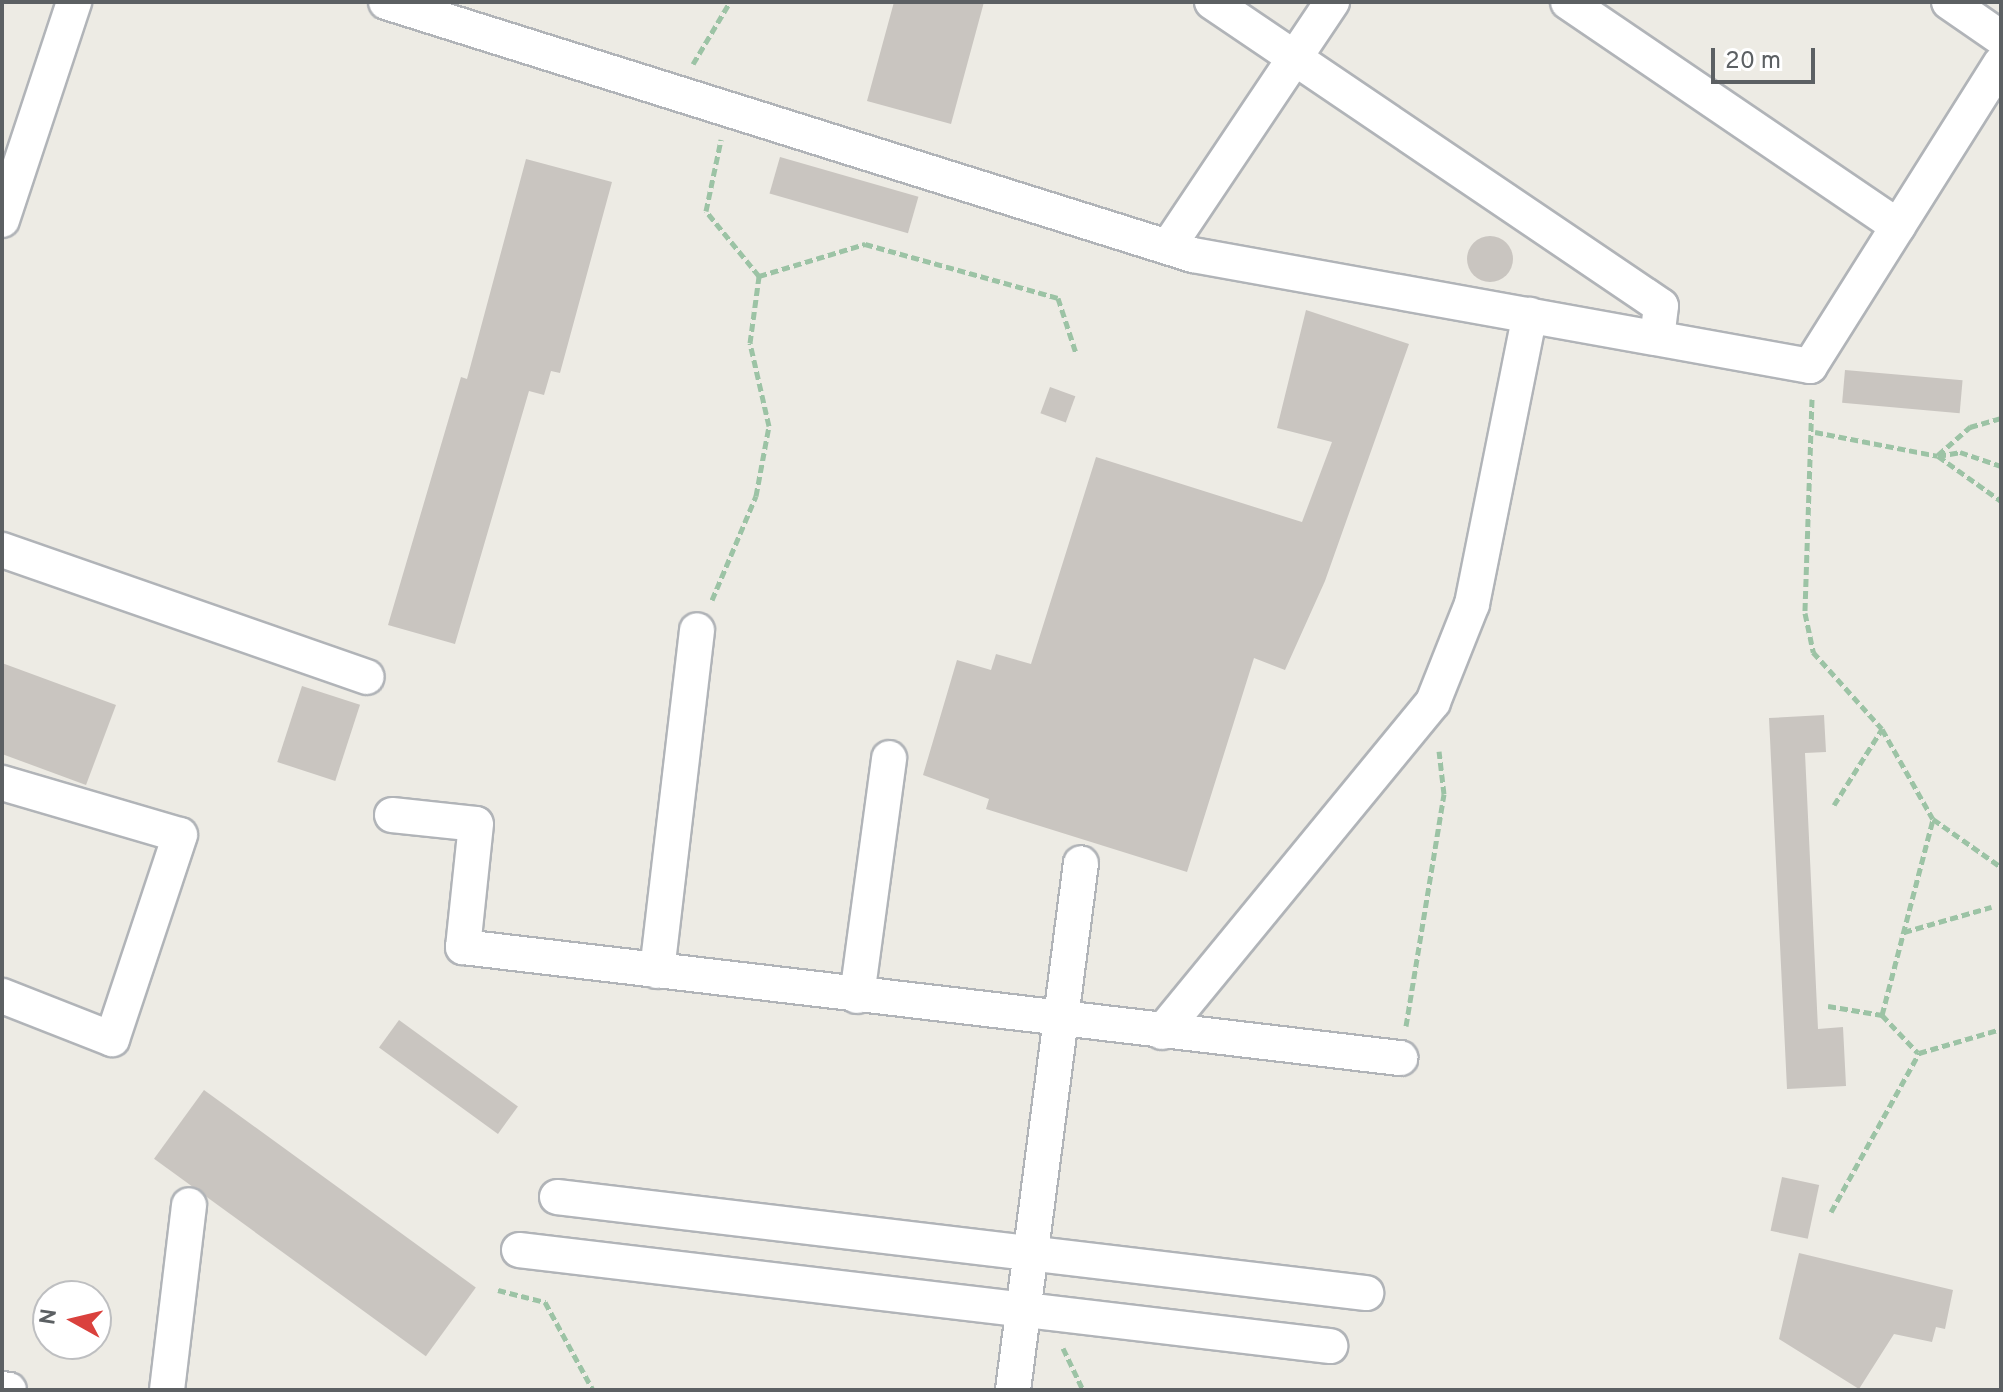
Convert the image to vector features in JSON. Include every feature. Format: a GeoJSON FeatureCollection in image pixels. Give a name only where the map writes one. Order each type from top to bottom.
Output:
{"type":"FeatureCollection","features":[{"type":"Feature","properties":{"kind":"street"},"geometry":{"type":"LineString","coordinates":[[2,220],[16,135],[74,2]]}},
{"type":"Feature","properties":{"kind":"street"},"geometry":{"type":"LineString","coordinates":[[386,2],[1168,247],[1810,366],[2001,63]]}},
{"type":"Feature","properties":{"kind":"street"},"geometry":{"type":"LineString","coordinates":[[1212,2],[1661,306],[1657,338]]}},
{"type":"Feature","properties":{"kind":"street"},"geometry":{"type":"LineString","coordinates":[[1168,247],[1332,2]]}},
{"type":"Feature","properties":{"kind":"street"},"geometry":{"type":"LineString","coordinates":[[1568,2],[1898,226]]}},
{"type":"Feature","properties":{"kind":"street"},"geometry":{"type":"LineString","coordinates":[[1949,2],[2001,38]]}},
{"type":"Feature","properties":{"kind":"street"},"geometry":{"type":"LineString","coordinates":[[1162,1032],[1433,702],[1472,604],[1530,315]]}},
{"type":"Feature","properties":{"kind":"street"},"geometry":{"type":"LineString","coordinates":[[2,550],[366,677]]}},
{"type":"Feature","properties":{"kind":"street"},"geometry":{"type":"LineString","coordinates":[[657,971],[697,630]]}},
{"type":"Feature","properties":{"kind":"street"},"geometry":{"type":"LineString","coordinates":[[857,996],[889,758]]}},
{"type":"Feature","properties":{"kind":"street"},"geometry":{"type":"LineString","coordinates":[[2,783],[180,835],[112,1039],[2,996]]}},
{"type":"Feature","properties":{"kind":"street"},"geometry":{"type":"LineString","coordinates":[[392,815],[476,824],[463,947],[1056,1020],[1400,1058]]}},
{"type":"Feature","properties":{"kind":"street"},"geometry":{"type":"LineString","coordinates":[[1013,1390],[1038,1314],[1029,1250],[1056,1020],[1081,863]]}},
{"type":"Feature","properties":{"kind":"street"},"geometry":{"type":"LineString","coordinates":[[557,1197],[1029,1250],[1366,1293]]}},
{"type":"Feature","properties":{"kind":"street"},"geometry":{"type":"LineString","coordinates":[[167,1390],[189,1205]]}},
{"type":"Feature","properties":{"kind":"street"},"geometry":{"type":"LineString","coordinates":[[519,1250],[1038,1314],[1330,1346]]}},
{"type":"Feature","properties":{"kind":"street"},"geometry":{"type":"LineString","coordinates":[[2,1389],[9,1390]]}},
{"type":"Feature","properties":{"kind":"path"},"geometry":{"type":"LineString","coordinates":[[680,94],[707,32],[730,2]]}},
{"type":"Feature","properties":{"kind":"path"},"geometry":{"type":"LineString","coordinates":[[697,630],[756,496],[766,440],[750,343],[759,276],[706,211],[727,109]]}},
{"type":"Feature","properties":{"kind":"path"},"geometry":{"type":"LineString","coordinates":[[759,276],[865,244],[1058,298],[1076,353]]}},
{"type":"Feature","properties":{"kind":"path"},"geometry":{"type":"LineString","coordinates":[[1938,456],[1970,427],[2001,418]]}},
{"type":"Feature","properties":{"kind":"path"},"geometry":{"type":"LineString","coordinates":[[2001,466],[1960,452],[1938,456],[1815,432],[1805,613],[1813,652],[1882,729],[1933,819],[2001,867]]}},
{"type":"Feature","properties":{"kind":"path"},"geometry":{"type":"LineString","coordinates":[[1938,456],[2001,501]]}},
{"type":"Feature","properties":{"kind":"path"},"geometry":{"type":"LineString","coordinates":[[1400,1058],[1444,794],[1433,702]]}},
{"type":"Feature","properties":{"kind":"path"},"geometry":{"type":"LineString","coordinates":[[1834,805],[1882,729]]}},
{"type":"Feature","properties":{"kind":"path"},"geometry":{"type":"LineString","coordinates":[[1882,1015],[1933,819]]}},
{"type":"Feature","properties":{"kind":"path"},"geometry":{"type":"LineString","coordinates":[[1903,932],[1991,907]]}},
{"type":"Feature","properties":{"kind":"path"},"geometry":{"type":"LineString","coordinates":[[1828,1006],[1882,1015],[1919,1053]]}},
{"type":"Feature","properties":{"kind":"path"},"geometry":{"type":"LineString","coordinates":[[1831,1212],[1919,1053],[2001,1029]]}},
{"type":"Feature","properties":{"kind":"path"},"geometry":{"type":"LineString","coordinates":[[498,1290],[545,1302],[593,1390]]}},
{"type":"Feature","properties":{"kind":"path"},"geometry":{"type":"LineString","coordinates":[[1038,1314],[1083,1390]]}},
{"type":"Feature","properties":{"kind":"building"},"geometry":{"type":"Polygon","coordinates":[[[894,2],[984,2],[951,124],[867,101],[894,2]]]}},
{"type":"Feature","properties":{"kind":"building"},"geometry":{"type":"Polygon","coordinates":[[[780,157],[918,197],[908,233],[770,194],[780,157]]]}},
{"type":"Feature","properties":{"kind":"building"},"geometry":{"type":"Polygon","coordinates":[[[526,159],[612,182],[560,373],[551,371],[544,395],[529,391],[455,644],[388,625],[461,377],[467,379],[526,159]]]}},
{"type":"Feature","properties":{"kind":"building"},"geometry":{"type":"Polygon","coordinates":[[[1490,236],[1507,242],[1513,259],[1507,276],[1490,282],[1473,276],[1467,259],[1473,242],[1490,236]]]}},
{"type":"Feature","properties":{"kind":"building"},"geometry":{"type":"Polygon","coordinates":[[[1306,310],[1409,344],[1325,581],[1285,670],[1254,658],[1187,872],[986,809],[989,799],[923,775],[957,660],[991,670],[996,654],[1031,664],[1096,457],[1302,522],[1332,442],[1277,428],[1306,310]]]}},
{"type":"Feature","properties":{"kind":"building"},"geometry":{"type":"Polygon","coordinates":[[[1845,370],[1963,380],[1960,413],[1842,403],[1845,370]]]}},
{"type":"Feature","properties":{"kind":"building"},"geometry":{"type":"Polygon","coordinates":[[[1050,387],[1075,396],[1066,423],[1040,413],[1050,387]]]}},
{"type":"Feature","properties":{"kind":"building"},"geometry":{"type":"Polygon","coordinates":[[[2,663],[116,705],[86,785],[2,754],[2,663]]]}},
{"type":"Feature","properties":{"kind":"building"},"geometry":{"type":"Polygon","coordinates":[[[302,686],[360,705],[335,781],[277,762],[302,686]]]}},
{"type":"Feature","properties":{"kind":"building"},"geometry":{"type":"Polygon","coordinates":[[[1824,715],[1826,752],[1805,753],[1818,1029],[1843,1027],[1846,1086],[1787,1089],[1769,718],[1824,715]]]}},
{"type":"Feature","properties":{"kind":"building"},"geometry":{"type":"Polygon","coordinates":[[[399,1020],[518,1106],[498,1134],[379,1048],[399,1020]]]}},
{"type":"Feature","properties":{"kind":"building"},"geometry":{"type":"Polygon","coordinates":[[[204,1090],[476,1287],[426,1356],[154,1159],[204,1090]]]}},
{"type":"Feature","properties":{"kind":"building"},"geometry":{"type":"Polygon","coordinates":[[[1782,1177],[1819,1185],[1808,1239],[1771,1231],[1782,1177]]]}},
{"type":"Feature","properties":{"kind":"building"},"geometry":{"type":"Polygon","coordinates":[[[1799,1253],[1953,1290],[1945,1329],[1936,1327],[1932,1342],[1894,1334],[1859,1389],[1779,1339],[1799,1253]]]}}]}
